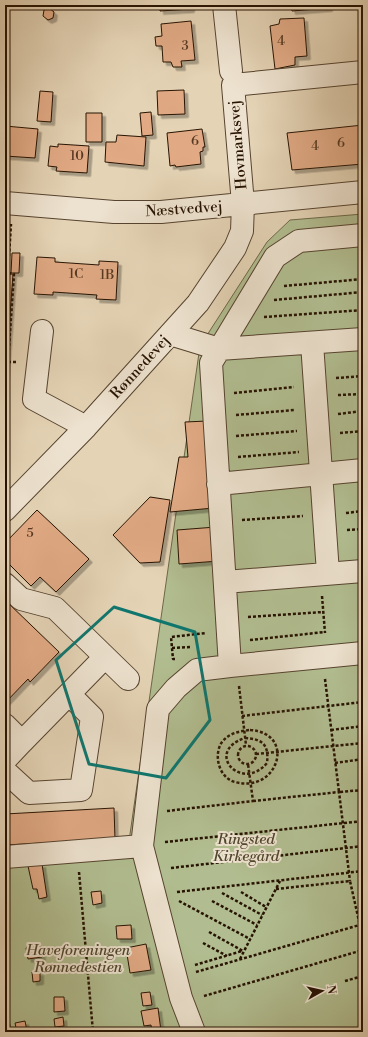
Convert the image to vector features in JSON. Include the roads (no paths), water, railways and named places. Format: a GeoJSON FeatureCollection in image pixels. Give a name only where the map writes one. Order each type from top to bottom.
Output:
{"type":"FeatureCollection","features":[{"type":"Feature","properties":{"kind":"street","name":"Hovmarksvej"},"geometry":{"type":"LineString","coordinates":[[224,5],[243,204]]}},
{"type":"Feature","properties":{"kind":"street"},"geometry":{"type":"LineString","coordinates":[[232,78],[363,72]]}},
{"type":"Feature","properties":{"kind":"street","name":"Næstvedvej"},"geometry":{"type":"LineString","coordinates":[[9,204],[114,212],[145,212],[363,192]]}},
{"type":"Feature","properties":{"kind":"street","name":"Rønnedevej"},"geometry":{"type":"LineString","coordinates":[[5,510],[86,427],[198,303],[236,248],[242,231],[243,204]]}},
{"type":"Feature","properties":{"kind":"street"},"geometry":{"type":"LineString","coordinates":[[234,665],[228,631],[211,363],[275,257],[299,241],[363,235]]}},
{"type":"Feature","properties":{"kind":"street"},"geometry":{"type":"LineString","coordinates":[[42,332],[34,398],[86,427]]}},
{"type":"Feature","properties":{"kind":"street"},"geometry":{"type":"LineString","coordinates":[[170,334],[219,349],[363,339]]}},
{"type":"Feature","properties":{"kind":"street"},"geometry":{"type":"LineString","coordinates":[[312,343],[324,514],[324,573]]}},
{"type":"Feature","properties":{"kind":"street"},"geometry":{"type":"LineString","coordinates":[[218,484],[363,470]]}},
{"type":"Feature","properties":{"kind":"street"},"geometry":{"type":"LineString","coordinates":[[225,582],[363,571]]}},
{"type":"Feature","properties":{"kind":"street"},"geometry":{"type":"LineString","coordinates":[[5,584],[21,599],[55,608],[128,679]]}},
{"type":"Feature","properties":{"kind":"street"},"geometry":{"type":"LineString","coordinates":[[194,1032],[175,974],[142,845],[158,709],[176,688],[197,670],[234,665],[363,653]]}},
{"type":"Feature","properties":{"kind":"street"},"geometry":{"type":"LineString","coordinates":[[5,760],[105,657]]}},
{"type":"Feature","properties":{"kind":"street"},"geometry":{"type":"LineString","coordinates":[[5,771],[29,793],[81,790],[92,717],[69,694]]}},
{"type":"Feature","properties":{"kind":"street"},"geometry":{"type":"LineString","coordinates":[[5,725],[22,742]]}},
{"type":"Feature","properties":{"kind":"street"},"geometry":{"type":"LineString","coordinates":[[5,857],[142,845]]}},
{"type":"Feature","properties":{"kind":"park label","name":"Ringsted Kirkegård"},"geometry":{"type":"Point","coordinates":[246,848]}},
{"type":"Feature","properties":{"kind":"park label","name":"Haveforeningen Rønnedestien"},"geometry":{"type":"Point","coordinates":[78,958]}}]}
